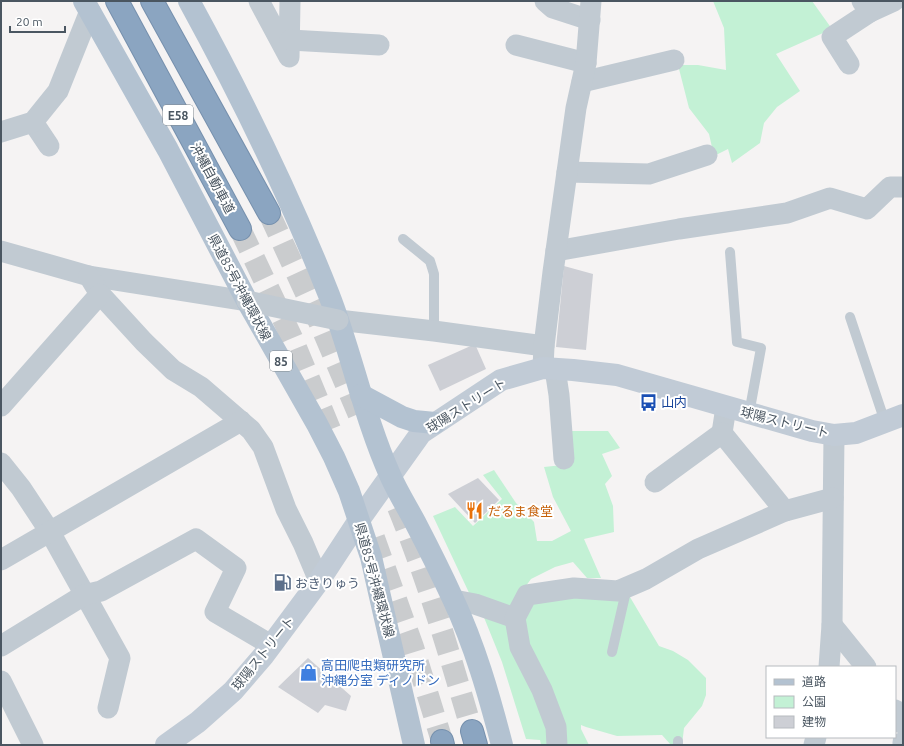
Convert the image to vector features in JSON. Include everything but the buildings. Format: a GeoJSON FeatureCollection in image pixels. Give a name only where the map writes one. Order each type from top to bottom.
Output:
{"type":"FeatureCollection","features":[{"type":"Feature","properties":{"kind":"highway","name":"沖縄自動車道"},"geometry":{"type":"LineString","coordinates":[[117,1],[240,229]]}},
{"type":"Feature","properties":{"kind":"highway","name":"E58"},"geometry":{"type":"LineString","coordinates":[[152,1],[269,213]]}},
{"type":"Feature","properties":{"kind":"main road"},"geometry":{"type":"LineString","coordinates":[[189,1],[224,67],[280,180],[307,242],[338,320],[371,427],[390,476],[454,600],[467,632],[489,695],[502,745]]}},
{"type":"Feature","properties":{"kind":"main road","name":"県道85号沖縄環状線"},"geometry":{"type":"LineString","coordinates":[[87,6],[168,150],[247,301],[317,424],[334,457],[349,491],[371,557],[414,745]]}},
{"type":"Feature","properties":{"kind":"main road","name":"球陽ストリート"},"geometry":{"type":"LineString","coordinates":[[166,745],[198,722],[233,691],[264,655],[319,581],[359,520],[420,433],[501,380],[549,368],[617,375],[749,414],[834,436],[856,433],[894,419]]}},
{"type":"Feature","properties":{"kind":"main road"},"geometry":{"type":"LineString","coordinates":[[361,395],[402,417],[414,421],[435,423]]}},
{"type":"Feature","properties":{"kind":"street"},"geometry":{"type":"LineString","coordinates":[[259,1],[289,57],[290,1]]}},
{"type":"Feature","properties":{"kind":"street"},"geometry":{"type":"LineString","coordinates":[[545,1],[553,8],[591,10],[584,73],[576,108],[544,346],[549,368],[560,395],[564,459]]}},
{"type":"Feature","properties":{"kind":"street"},"geometry":{"type":"LineString","coordinates":[[849,64],[832,37],[866,6],[894,1]]}},
{"type":"Feature","properties":{"kind":"street"},"geometry":{"type":"LineString","coordinates":[[898,1],[903,6]]}},
{"type":"Feature","properties":{"kind":"street"},"geometry":{"type":"LineString","coordinates":[[1,132],[33,122],[58,91],[87,6]]}},
{"type":"Feature","properties":{"kind":"street"},"geometry":{"type":"LineString","coordinates":[[290,40],[380,45]]}},
{"type":"Feature","properties":{"kind":"street"},"geometry":{"type":"LineString","coordinates":[[516,45],[584,73],[674,60]]}},
{"type":"Feature","properties":{"kind":"street"},"geometry":{"type":"LineString","coordinates":[[33,122],[49,146]]}},
{"type":"Feature","properties":{"kind":"street"},"geometry":{"type":"LineString","coordinates":[[567,172],[648,174],[707,155]]}},
{"type":"Feature","properties":{"kind":"street"},"geometry":{"type":"LineString","coordinates":[[556,251],[679,229],[787,213],[830,198],[867,209],[890,187],[903,187]]}},
{"type":"Feature","properties":{"kind":"street"},"geometry":{"type":"LineString","coordinates":[[1,251],[94,285],[247,301],[338,320],[544,346]]}},
{"type":"Feature","properties":{"kind":"street"},"geometry":{"type":"LineString","coordinates":[[1,406],[94,285]]}},
{"type":"Feature","properties":{"kind":"street"},"geometry":{"type":"LineString","coordinates":[[94,285],[144,342],[173,370],[201,387],[251,430],[263,447],[286,509],[303,543],[319,581]]}},
{"type":"Feature","properties":{"kind":"street"},"geometry":{"type":"LineString","coordinates":[[655,482],[722,433],[726,407]]}},
{"type":"Feature","properties":{"kind":"street"},"geometry":{"type":"LineString","coordinates":[[1,560],[241,421]]}},
{"type":"Feature","properties":{"kind":"street"},"geometry":{"type":"LineString","coordinates":[[722,433],[785,511]]}},
{"type":"Feature","properties":{"kind":"street"},"geometry":{"type":"LineString","coordinates":[[829,666],[832,624],[834,436]]}},
{"type":"Feature","properties":{"kind":"street"},"geometry":{"type":"LineString","coordinates":[[1,463],[21,488],[50,532],[120,658],[108,708]]}},
{"type":"Feature","properties":{"kind":"street"},"geometry":{"type":"LineString","coordinates":[[557,745],[556,727],[542,690],[520,647],[514,618],[527,595],[574,588],[618,591],[646,579],[698,549],[785,511],[833,498]]}},
{"type":"Feature","properties":{"kind":"street"},"geometry":{"type":"LineString","coordinates":[[1,646],[84,595],[101,592],[196,539],[236,568],[215,612],[271,645]]}},
{"type":"Feature","properties":{"kind":"street"},"geometry":{"type":"LineString","coordinates":[[454,600],[475,604],[514,618]]}},
{"type":"Feature","properties":{"kind":"street"},"geometry":{"type":"LineString","coordinates":[[832,624],[865,666]]}},
{"type":"Feature","properties":{"kind":"street"},"geometry":{"type":"LineString","coordinates":[[1,681],[33,745]]}},
{"type":"Feature","properties":{"kind":"street"},"geometry":{"type":"LineString","coordinates":[[896,712],[903,724]]}},
{"type":"Feature","properties":{"kind":"lane"},"geometry":{"type":"LineString","coordinates":[[403,239],[430,261],[434,274],[434,331]]}},
{"type":"Feature","properties":{"kind":"lane"},"geometry":{"type":"LineString","coordinates":[[730,252],[737,342],[761,348],[749,414]]}},
{"type":"Feature","properties":{"kind":"lane"},"geometry":{"type":"LineString","coordinates":[[850,317],[894,419]]}},
{"type":"Feature","properties":{"kind":"lane"},"geometry":{"type":"LineString","coordinates":[[612,652],[627,587]]}},
{"type":"Feature","properties":{"kind":"green space"},"geometry":{"type":"Polygon","coordinates":[[[713,1],[812,1],[832,29],[776,54],[800,91],[777,107],[764,123],[760,143],[732,163],[728,149],[714,156],[709,134],[689,108],[678,65],[698,65],[726,70],[724,28],[713,1]]]}},
{"type":"Feature","properties":{"kind":"green space"},"geometry":{"type":"Polygon","coordinates":[[[568,431],[608,431],[620,448],[602,454],[612,476],[605,484],[613,506],[614,532],[584,539],[601,578],[587,578],[573,562],[555,567],[531,579],[523,590],[513,612],[471,597],[433,516],[455,507],[473,526],[502,499],[483,475],[494,470],[516,503],[534,522],[537,541],[552,541],[571,531],[553,497],[544,467],[563,465],[568,431]]]}},
{"type":"Feature","properties":{"kind":"green space"},"geometry":{"type":"Polygon","coordinates":[[[627,592],[659,646],[673,651],[688,660],[706,678],[706,695],[702,706],[684,728],[682,745],[671,745],[662,735],[617,736],[581,725],[581,729],[589,745],[541,745],[540,740],[526,739],[502,662],[481,610],[520,616],[527,602],[627,592]]]}},
{"type":"Feature","properties":{"kind":"tunnel"},"geometry":{"type":"LineString","coordinates":[[269,213],[321,326],[359,415]]}},
{"type":"Feature","properties":{"kind":"tunnel"},"geometry":{"type":"LineString","coordinates":[[240,229],[292,338],[334,439]]}},
{"type":"Feature","properties":{"kind":"tunnel"},"geometry":{"type":"LineString","coordinates":[[398,507],[429,590],[472,731]]}},
{"type":"Feature","properties":{"kind":"tunnel"},"geometry":{"type":"LineString","coordinates":[[374,538],[413,647],[442,741]]}},
{"type":"Feature","properties":{"kind":"place","name":"山内"},"geometry":{"type":"Point","coordinates":[648,402]}},
{"type":"Feature","properties":{"kind":"place","name":"だるま食堂"},"geometry":{"type":"Point","coordinates":[475,511]}},
{"type":"Feature","properties":{"kind":"place","name":"おきりゅう"},"geometry":{"type":"Point","coordinates":[282,583]}},
{"type":"Feature","properties":{"kind":"place","name":"高田爬虫類研究所 沖縄分室 ディノドン"},"geometry":{"type":"Point","coordinates":[308,672]}}]}
